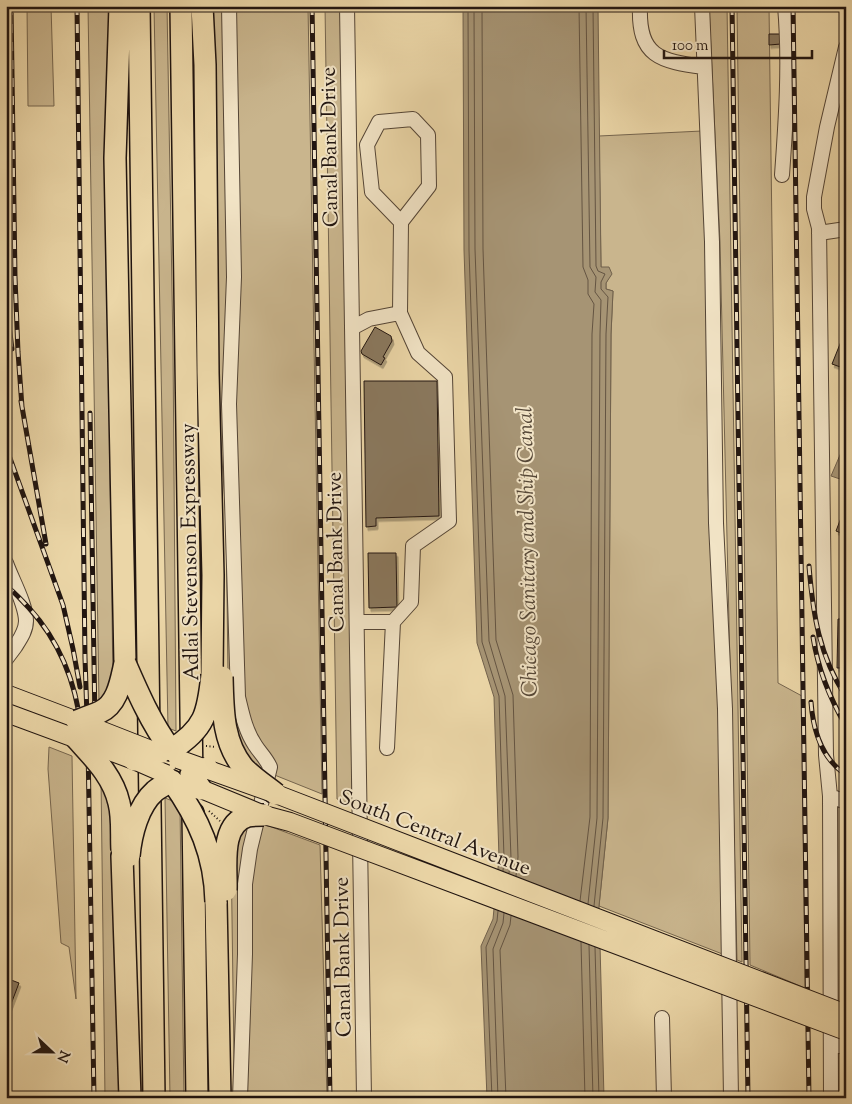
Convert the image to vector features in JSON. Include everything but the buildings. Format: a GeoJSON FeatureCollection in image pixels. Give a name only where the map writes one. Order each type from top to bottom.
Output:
{"type":"FeatureCollection","features":[{"type":"Feature","properties":{"kind":"highway"},"geometry":{"type":"LineString","coordinates":[[120,6],[115,158],[125,663],[116,695],[111,703],[76,729],[103,768],[114,787],[120,804],[125,856],[130,1098]]}},
{"type":"Feature","properties":{"kind":"highway","name":"Adlai Stevenson Expressway"},"geometry":{"type":"LineString","coordinates":[[139,6],[154,1098]]}},
{"type":"Feature","properties":{"kind":"highway","name":"Adlai Stevenson Expressway"},"geometry":{"type":"LineString","coordinates":[[182,6],[198,1098]]}},
{"type":"Feature","properties":{"kind":"highway"},"geometry":{"type":"LineString","coordinates":[[202,6],[205,65],[208,373],[217,675],[224,723],[230,744],[243,767],[276,794]]}},
{"type":"Feature","properties":{"kind":"highway"},"geometry":{"type":"LineString","coordinates":[[125,663],[158,732],[171,766],[208,848],[221,902]]}},
{"type":"Feature","properties":{"kind":"highway"},"geometry":{"type":"LineString","coordinates":[[125,856],[136,824],[146,803],[187,740],[202,721],[217,675]]}},
{"type":"Feature","properties":{"kind":"highway"},"geometry":{"type":"LineString","coordinates":[[220,1098],[219,1004],[224,960],[221,902],[226,842],[238,821],[247,816],[264,814]]}},
{"type":"Feature","properties":{"kind":"main road","name":"South Central Avenue"},"geometry":{"type":"LineString","coordinates":[[7,694],[76,729],[171,766],[264,814],[290,822],[846,1031]]}},
{"type":"Feature","properties":{"kind":"main road","name":"South Central Avenue"},"geometry":{"type":"LineString","coordinates":[[7,713],[76,729]]}},
{"type":"Feature","properties":{"kind":"main road","name":"South Central Avenue"},"geometry":{"type":"LineString","coordinates":[[171,766],[276,794],[846,1014]]}},
{"type":"Feature","properties":{"kind":"lane"},"geometry":{"type":"LineString","coordinates":[[229,6],[234,277],[229,404],[238,696],[245,728],[270,767],[250,849],[245,884],[245,954],[240,1098]]}},
{"type":"Feature","properties":{"kind":"lane","name":"Canal Bank Drive"},"geometry":{"type":"LineString","coordinates":[[347,6],[364,1098]]}},
{"type":"Feature","properties":{"kind":"lane"},"geometry":{"type":"LineString","coordinates":[[640,6],[640,28],[643,40],[648,48],[669,61],[704,67]]}},
{"type":"Feature","properties":{"kind":"lane"},"geometry":{"type":"LineString","coordinates":[[702,6],[712,242],[716,524],[725,727],[731,1098]]}},
{"type":"Feature","properties":{"kind":"lane"},"geometry":{"type":"LineString","coordinates":[[782,175],[788,85],[788,29],[785,6]]}},
{"type":"Feature","properties":{"kind":"lane"},"geometry":{"type":"LineString","coordinates":[[831,1098],[830,796],[826,755],[818,233],[814,197],[827,127],[846,47]]}},
{"type":"Feature","properties":{"kind":"lane"},"geometry":{"type":"LineString","coordinates":[[387,748],[393,622],[412,602],[413,546],[449,521],[445,377],[418,353],[400,313],[401,222],[429,186],[428,135],[414,119],[378,122],[367,145],[372,192],[401,222]]}},
{"type":"Feature","properties":{"kind":"lane"},"geometry":{"type":"LineString","coordinates":[[818,233],[846,229]]}},
{"type":"Feature","properties":{"kind":"lane"},"geometry":{"type":"LineString","coordinates":[[352,328],[369,319],[400,313]]}},
{"type":"Feature","properties":{"kind":"lane"},"geometry":{"type":"LineString","coordinates":[[6,563],[24,606],[26,622],[23,634],[11,645],[6,659]]}},
{"type":"Feature","properties":{"kind":"lane"},"geometry":{"type":"LineString","coordinates":[[357,622],[393,622]]}},
{"type":"Feature","properties":{"kind":"lane"},"geometry":{"type":"LineString","coordinates":[[830,796],[846,802]]}},
{"type":"Feature","properties":{"kind":"lane"},"geometry":{"type":"LineString","coordinates":[[662,1018],[664,1098]]}},
{"type":"Feature","properties":{"kind":"lane"},"geometry":{"type":"LineString","coordinates":[[831,1042],[846,1048]]}},
{"type":"Feature","properties":{"kind":"path"},"geometry":{"type":"LineString","coordinates":[[205,746],[221,748]]}},
{"type":"Feature","properties":{"kind":"shaded area"},"geometry":{"type":"Polygon","coordinates":[[[27,6],[51,6],[54,106],[28,106],[27,6]]]}},
{"type":"Feature","properties":{"kind":"shaded area"},"geometry":{"type":"Polygon","coordinates":[[[88,6],[114,6],[114,361],[110,468],[113,684],[99,704],[88,6]]]}},
{"type":"Feature","properties":{"kind":"shaded area"},"geometry":{"type":"Polygon","coordinates":[[[154,6],[167,6],[173,347],[176,731],[168,728],[154,6]]]}},
{"type":"Feature","properties":{"kind":"shaded area"},"geometry":{"type":"Polygon","coordinates":[[[210,6],[308,6],[322,794],[262,770],[252,764],[240,750],[228,675],[226,519],[218,399],[210,6]]]}},
{"type":"Feature","properties":{"kind":"shaded area"},"geometry":{"type":"Polygon","coordinates":[[[325,6],[343,6],[352,805],[337,799],[325,6]]]}},
{"type":"Feature","properties":{"kind":"shaded area"},"geometry":{"type":"Polygon","coordinates":[[[709,6],[727,6],[742,962],[737,960],[720,242],[709,6]]]}},
{"type":"Feature","properties":{"kind":"shaded area"},"geometry":{"type":"Polygon","coordinates":[[[737,6],[769,6],[778,683],[802,696],[805,988],[750,965],[737,6]]]}},
{"type":"Feature","properties":{"kind":"shaded area"},"geometry":{"type":"Polygon","coordinates":[[[702,131],[707,273],[708,492],[723,788],[725,955],[599,906],[608,818],[611,334],[613,291],[606,289],[606,283],[611,274],[601,267],[599,136],[702,131]]]}},
{"type":"Feature","properties":{"kind":"shaded area"},"geometry":{"type":"Polygon","coordinates":[[[49,747],[72,756],[76,999],[69,947],[61,943],[48,769],[49,747]]]}},
{"type":"Feature","properties":{"kind":"shaded area"},"geometry":{"type":"Polygon","coordinates":[[[101,777],[113,801],[125,1098],[105,1098],[101,777]]]}},
{"type":"Feature","properties":{"kind":"shaded area"},"geometry":{"type":"Polygon","coordinates":[[[165,798],[178,803],[180,807],[184,1098],[170,1098],[165,798]]]}},
{"type":"Feature","properties":{"kind":"shaded area"},"geometry":{"type":"Polygon","coordinates":[[[253,823],[269,826],[320,845],[327,1098],[233,1098],[231,846],[235,835],[253,823]]]}},
{"type":"Feature","properties":{"kind":"water","name":"Chicago Sanitary and Ship Canal"},"geometry":{"type":"Polygon","coordinates":[[[463,6],[598,6],[601,267],[609,267],[612,274],[606,283],[606,289],[613,291],[611,334],[608,818],[599,906],[604,1098],[487,1098],[481,946],[493,919],[499,858],[494,697],[477,643],[464,250],[463,6]]]}},
{"type":"Feature","properties":{"kind":"water"},"geometry":{"type":"Polygon","coordinates":[[[846,441],[846,481],[831,476],[846,441]]]}},
{"type":"Feature","properties":{"kind":"railway"},"geometry":{"type":"LineString","coordinates":[[11,6],[15,277],[22,407]]}},
{"type":"Feature","properties":{"kind":"railway"},"geometry":{"type":"LineString","coordinates":[[77,6],[85,658],[94,1098]]}},
{"type":"Feature","properties":{"kind":"railway"},"geometry":{"type":"LineString","coordinates":[[312,6],[330,1098]]}},
{"type":"Feature","properties":{"kind":"railway"},"geometry":{"type":"LineString","coordinates":[[732,6],[748,1098]]}},
{"type":"Feature","properties":{"kind":"railway"},"geometry":{"type":"LineString","coordinates":[[793,6],[809,1098]]}},
{"type":"Feature","properties":{"kind":"railway"},"geometry":{"type":"LineString","coordinates":[[6,302],[12,349]]}},
{"type":"Feature","properties":{"kind":"railway"},"geometry":{"type":"LineString","coordinates":[[21,401],[46,544]]}},
{"type":"Feature","properties":{"kind":"railway"},"geometry":{"type":"LineString","coordinates":[[90,413],[95,723]]}},
{"type":"Feature","properties":{"kind":"railway"},"geometry":{"type":"LineString","coordinates":[[6,447],[63,605],[80,687]]}},
{"type":"Feature","properties":{"kind":"railway"},"geometry":{"type":"LineString","coordinates":[[809,566],[815,618],[823,650],[829,666],[846,697]]}},
{"type":"Feature","properties":{"kind":"railway"},"geometry":{"type":"LineString","coordinates":[[6,586],[40,621],[58,649],[71,679],[81,728]]}},
{"type":"Feature","properties":{"kind":"railway"},"geometry":{"type":"LineString","coordinates":[[813,637],[825,683],[846,726]]}},
{"type":"Feature","properties":{"kind":"railway"},"geometry":{"type":"LineString","coordinates":[[811,702],[816,733],[824,752],[837,768],[846,775]]}}]}
